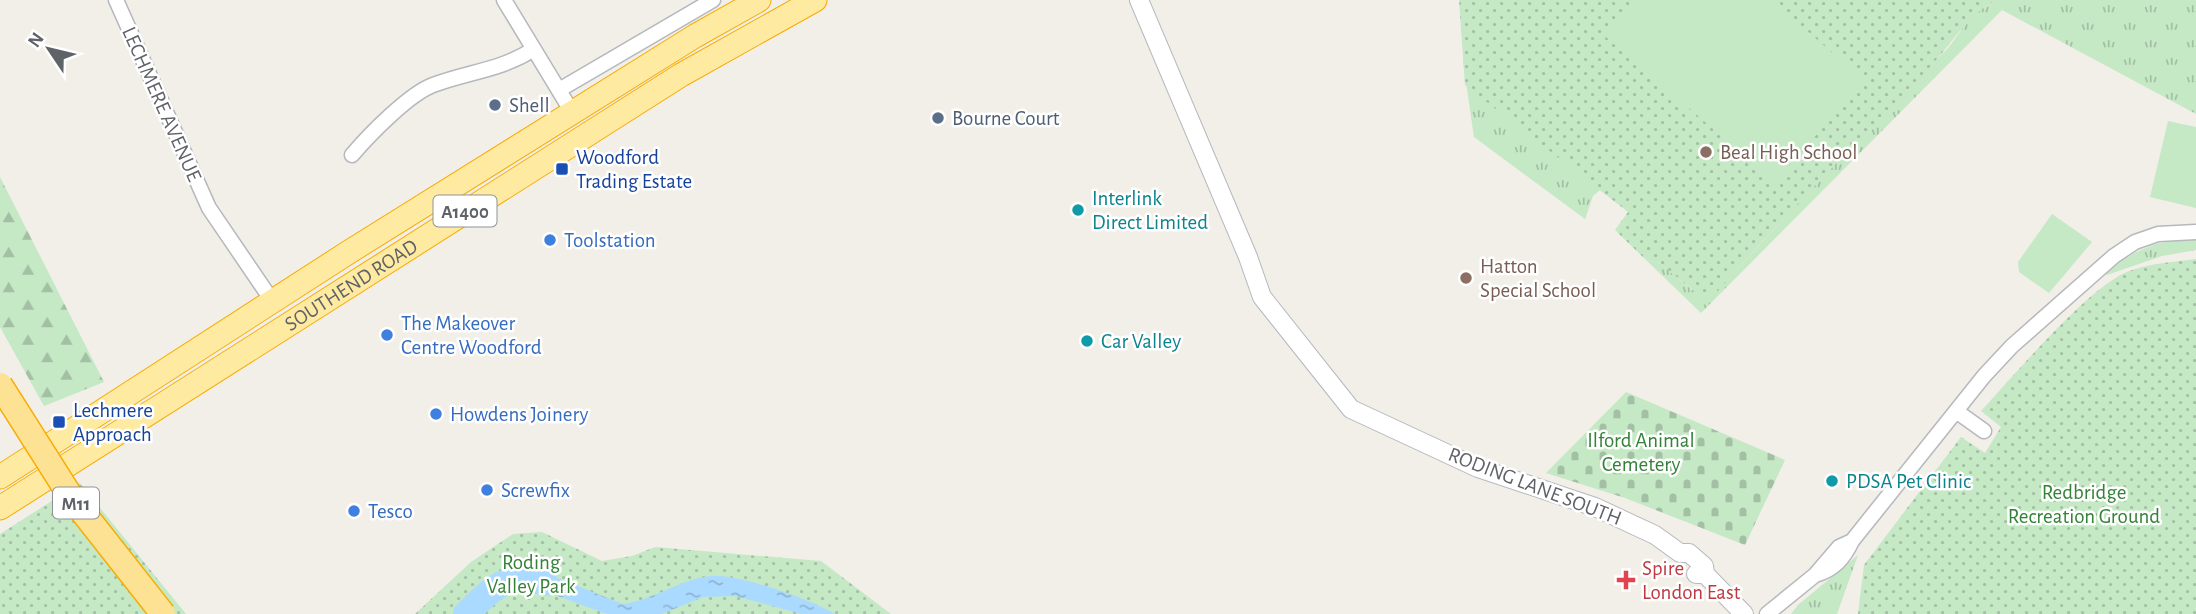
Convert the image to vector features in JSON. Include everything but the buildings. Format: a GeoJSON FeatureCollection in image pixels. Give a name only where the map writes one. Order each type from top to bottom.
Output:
{"type":"FeatureCollection","features":[{"type":"Feature","properties":{"kind":"highway","name":"SOUTHEND ROAD"},"geometry":{"type":"LineString","coordinates":[[0,477],[572,112],[759,0]]}},
{"type":"Feature","properties":{"kind":"highway","name":"SOUTHEND ROAD"},"geometry":{"type":"LineString","coordinates":[[0,508],[681,75],[815,0]]}},
{"type":"Feature","properties":{"kind":"highway","name":"M11"},"geometry":{"type":"LineString","coordinates":[[0,385],[71,497],[163,614]]}},
{"type":"Feature","properties":{"kind":"street","name":"LECHMERE AVENUE"},"geometry":{"type":"LineString","coordinates":[[116,0],[209,208],[274,302]]}},
{"type":"Feature","properties":{"kind":"street"},"geometry":{"type":"LineString","coordinates":[[504,0],[572,112]]}},
{"type":"Feature","properties":{"kind":"street"},"geometry":{"type":"LineString","coordinates":[[559,90],[713,0]]}},
{"type":"Feature","properties":{"kind":"street","name":"RODING LANE SOUTH"},"geometry":{"type":"LineString","coordinates":[[1139,0],[1248,257],[1262,297],[1351,409],[1478,468],[1607,512],[1655,535],[1680,553],[1689,553],[1704,566],[1705,574],[1744,614]]}},
{"type":"Feature","properties":{"kind":"street"},"geometry":{"type":"LineString","coordinates":[[352,155],[387,120],[431,86],[509,65],[534,49]]}},
{"type":"Feature","properties":{"kind":"street"},"geometry":{"type":"LineString","coordinates":[[1767,614],[1815,575],[1828,572],[1845,555],[1852,541],[2004,354],[2114,256],[2135,242],[2158,233],[2196,232]]}},
{"type":"Feature","properties":{"kind":"street"},"geometry":{"type":"LineString","coordinates":[[1956,411],[1984,431]]}},
{"type":"Feature","properties":{"kind":"green space","name":"Beal High School"},"geometry":{"type":"Polygon","coordinates":[[[1459,0],[1996,0],[1968,22],[1929,68],[1794,207],[1716,293],[1700,296],[1661,264],[1645,259],[1615,230],[1628,212],[1465,85],[1459,0]]]}},
{"type":"Feature","properties":{"kind":"green space"},"geometry":{"type":"Polygon","coordinates":[[[1638,0],[1771,0],[1864,80],[1775,182],[1606,37],[1638,0]]]}},
{"type":"Feature","properties":{"kind":"green space"},"geometry":{"type":"Polygon","coordinates":[[[1996,0],[2196,0],[2196,114],[2002,10],[1701,313],[1645,259],[1661,264],[1692,290],[1721,287],[1843,154],[1949,47],[1972,15],[1996,0]]]}},
{"type":"Feature","properties":{"kind":"green space"},"geometry":{"type":"Polygon","coordinates":[[[1482,39],[1621,206],[1600,190],[1593,196],[1585,219],[1474,137],[1463,61],[1482,39]]]}},
{"type":"Feature","properties":{"kind":"green space"},"geometry":{"type":"Polygon","coordinates":[[[2168,121],[2196,127],[2196,208],[2150,197],[2168,121]]]}},
{"type":"Feature","properties":{"kind":"green space"},"geometry":{"type":"Polygon","coordinates":[[[0,177],[104,382],[44,406],[0,327],[0,177]]]}},
{"type":"Feature","properties":{"kind":"green space"},"geometry":{"type":"Polygon","coordinates":[[[2052,214],[2092,242],[2049,293],[2019,272],[2018,262],[2052,214]]]}},
{"type":"Feature","properties":{"kind":"green space"},"geometry":{"type":"Polygon","coordinates":[[[2196,240],[2196,250],[2162,256],[2107,275],[2106,273],[2126,258],[2148,247],[2172,241],[2196,240]]]}},
{"type":"Feature","properties":{"kind":"green space","name":"Redbridge Recreation Ground"},"geometry":{"type":"Polygon","coordinates":[[[2196,259],[2196,614],[1858,614],[1864,565],[1961,437],[1985,453],[2001,427],[1981,411],[2054,332],[2096,292],[2115,278],[2147,266],[2196,259]]]}},
{"type":"Feature","properties":{"kind":"green space","name":"Ilford Animal Cemetery"},"geometry":{"type":"Polygon","coordinates":[[[1626,392],[1785,460],[1745,545],[1625,498],[1546,473],[1626,392]]]}},
{"type":"Feature","properties":{"kind":"green space"},"geometry":{"type":"Polygon","coordinates":[[[80,483],[186,614],[0,614],[0,534],[80,483]]]}},
{"type":"Feature","properties":{"kind":"green space","name":"Roding Valley Park"},"geometry":{"type":"Polygon","coordinates":[[[542,532],[602,561],[632,556],[655,547],[821,561],[891,614],[415,614],[471,562],[513,534],[542,532]]]}},
{"type":"Feature","properties":{"kind":"green space"},"geometry":{"type":"Polygon","coordinates":[[[1858,555],[1837,614],[1791,614],[1798,605],[1858,555]]]}},
{"type":"Feature","properties":{"kind":"water"},"geometry":{"type":"Polygon","coordinates":[[[500,570],[537,570],[623,604],[700,578],[723,576],[774,589],[835,614],[802,614],[735,596],[703,597],[662,614],[607,614],[538,589],[516,587],[500,570]]]}},
{"type":"Feature","properties":{"kind":"waterway"},"geometry":{"type":"LineString","coordinates":[[466,614],[492,590],[510,581],[532,579],[545,583]]}},
{"type":"Feature","properties":{"kind":"place","name":"Shell"},"geometry":{"type":"Point","coordinates":[495,105]}},
{"type":"Feature","properties":{"kind":"place","name":"Bourne Court"},"geometry":{"type":"Point","coordinates":[938,118]}},
{"type":"Feature","properties":{"kind":"place","name":"Beal High School"},"geometry":{"type":"Point","coordinates":[1706,152]}},
{"type":"Feature","properties":{"kind":"place","name":"Woodford Trading Estate"},"geometry":{"type":"Point","coordinates":[562,169]}},
{"type":"Feature","properties":{"kind":"place","name":"Interlink Direct Limited"},"geometry":{"type":"Point","coordinates":[1078,210]}},
{"type":"Feature","properties":{"kind":"place","name":"Toolstation"},"geometry":{"type":"Point","coordinates":[550,240]}},
{"type":"Feature","properties":{"kind":"place","name":"Hatton Special School"},"geometry":{"type":"Point","coordinates":[1466,278]}},
{"type":"Feature","properties":{"kind":"place","name":"The Makeover Centre Woodford"},"geometry":{"type":"Point","coordinates":[387,335]}},
{"type":"Feature","properties":{"kind":"place","name":"Car Valley"},"geometry":{"type":"Point","coordinates":[1087,341]}},
{"type":"Feature","properties":{"kind":"place","name":"Howdens Joinery"},"geometry":{"type":"Point","coordinates":[436,414]}},
{"type":"Feature","properties":{"kind":"place","name":"Lechmere Approach"},"geometry":{"type":"Point","coordinates":[59,422]}},
{"type":"Feature","properties":{"kind":"place","name":"PDSA Pet Clinic"},"geometry":{"type":"Point","coordinates":[1832,481]}},
{"type":"Feature","properties":{"kind":"place","name":"Screwfix"},"geometry":{"type":"Point","coordinates":[487,490]}},
{"type":"Feature","properties":{"kind":"place","name":"Tesco"},"geometry":{"type":"Point","coordinates":[354,511]}},
{"type":"Feature","properties":{"kind":"place","name":"Spire London East"},"geometry":{"type":"Point","coordinates":[1626,580]}}]}
